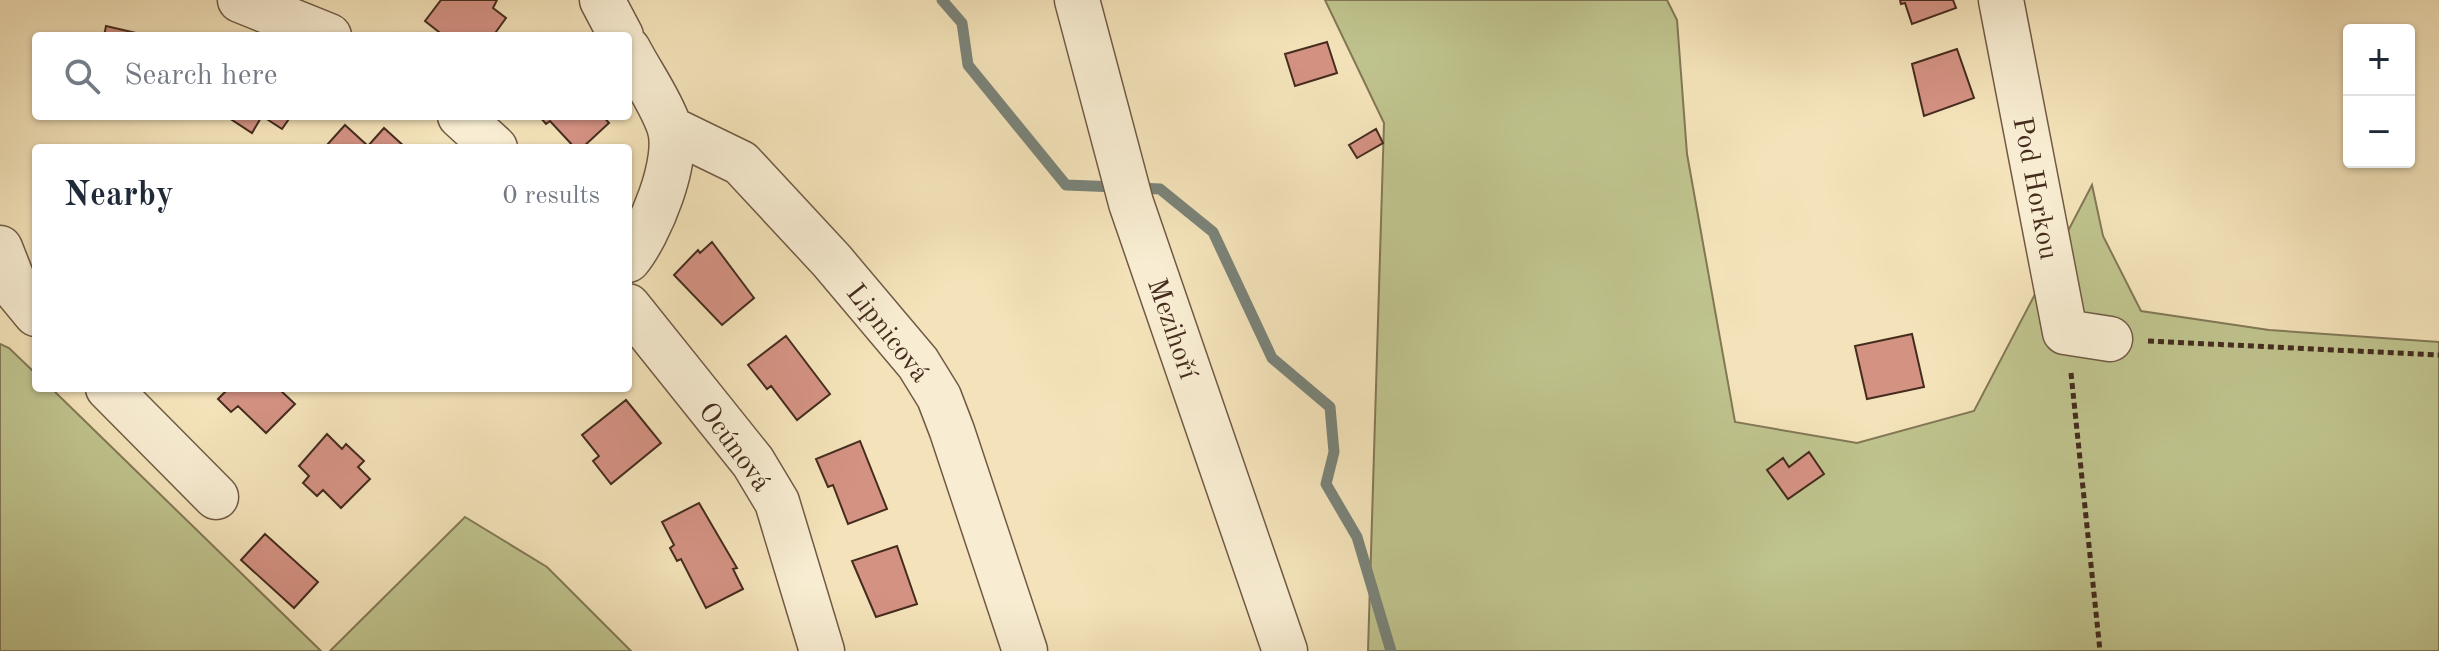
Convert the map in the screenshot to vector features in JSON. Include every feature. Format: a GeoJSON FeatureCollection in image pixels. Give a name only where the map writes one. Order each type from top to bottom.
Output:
{"type":"FeatureCollection","features":[{"type":"Feature","properties":{"kind":"street"},"geometry":{"type":"LineString","coordinates":[[240,0],[319,32]]}},
{"type":"Feature","properties":{"kind":"street"},"geometry":{"type":"LineString","coordinates":[[602,0],[619,32]]}},
{"type":"Feature","properties":{"kind":"street","name":"Mezihoří"},"geometry":{"type":"LineString","coordinates":[[1077,0],[1128,188],[1285,651]]}},
{"type":"Feature","properties":{"kind":"street","name":"Pod Horkou"},"geometry":{"type":"LineString","coordinates":[[2001,0],[2065,332]]}},
{"type":"Feature","properties":{"kind":"street"},"geometry":{"type":"LineString","coordinates":[[632,56],[671,129],[662,199],[632,254]]}},
{"type":"Feature","properties":{"kind":"street"},"geometry":{"type":"LineString","coordinates":[[464,120],[491,144]]}},
{"type":"Feature","properties":{"kind":"street","name":"Lipnicová"},"geometry":{"type":"LineString","coordinates":[[671,129],[741,163],[918,363],[939,397],[952,431],[1025,651]]}},
{"type":"Feature","properties":{"kind":"street"},"geometry":{"type":"LineString","coordinates":[[0,248],[18,300]]}},
{"type":"Feature","properties":{"kind":"street","name":"Ocúnová"},"geometry":{"type":"LineString","coordinates":[[632,311],[753,462],[777,502],[822,651]]}},
{"type":"Feature","properties":{"kind":"street"},"geometry":{"type":"LineString","coordinates":[[2065,332],[2110,339]]}},
{"type":"Feature","properties":{"kind":"street"},"geometry":{"type":"LineString","coordinates":[[112,392],[216,497]]}},
{"type":"Feature","properties":{"kind":"path"},"geometry":{"type":"LineString","coordinates":[[2065,332],[2100,651]]}},
{"type":"Feature","properties":{"kind":"path"},"geometry":{"type":"LineString","coordinates":[[2110,339],[2439,355]]}},
{"type":"Feature","properties":{"kind":"green space"},"geometry":{"type":"Polygon","coordinates":[[[1325,0],[1667,0],[1677,20],[1687,154],[1735,422],[1857,443],[1974,411],[2092,185],[2103,236],[2141,311],[2269,330],[2439,342],[2439,651],[1368,651],[1384,123],[1325,0]]]}},
{"type":"Feature","properties":{"kind":"green space"},"geometry":{"type":"Polygon","coordinates":[[[0,344],[9,348],[32,370],[32,392],[55,392],[321,651],[0,651],[0,344]]]}},
{"type":"Feature","properties":{"kind":"green space"},"geometry":{"type":"Polygon","coordinates":[[[465,517],[547,567],[631,651],[330,651],[465,517]]]}},
{"type":"Feature","properties":{"kind":"building"},"geometry":{"type":"Polygon","coordinates":[[[441,0],[497,0],[493,8],[506,18],[496,32],[439,32],[425,21],[441,0]]]}},
{"type":"Feature","properties":{"kind":"building"},"geometry":{"type":"Polygon","coordinates":[[[1900,0],[1953,0],[1956,8],[1912,24],[1905,3],[1901,4],[1900,0]]]}},
{"type":"Feature","properties":{"kind":"building"},"geometry":{"type":"Polygon","coordinates":[[[106,26],[132,32],[105,32],[106,26]]]}},
{"type":"Feature","properties":{"kind":"building"},"geometry":{"type":"Polygon","coordinates":[[[1327,42],[1337,73],[1295,86],[1285,54],[1327,42]]]}},
{"type":"Feature","properties":{"kind":"building"},"geometry":{"type":"Polygon","coordinates":[[[1957,49],[1974,98],[1924,116],[1912,64],[1957,49]]]}},
{"type":"Feature","properties":{"kind":"building"},"geometry":{"type":"Polygon","coordinates":[[[232,120],[260,120],[252,133],[232,120]]]}},
{"type":"Feature","properties":{"kind":"building"},"geometry":{"type":"Polygon","coordinates":[[[268,120],[288,120],[282,129],[268,120]]]}},
{"type":"Feature","properties":{"kind":"building"},"geometry":{"type":"Polygon","coordinates":[[[542,120],[606,120],[609,123],[586,144],[571,144],[550,121],[546,124],[542,120]]]}},
{"type":"Feature","properties":{"kind":"building"},"geometry":{"type":"Polygon","coordinates":[[[345,125],[366,144],[328,144],[345,125]]]}},
{"type":"Feature","properties":{"kind":"building"},"geometry":{"type":"Polygon","coordinates":[[[384,128],[402,144],[370,144],[384,128]]]}},
{"type":"Feature","properties":{"kind":"building"},"geometry":{"type":"Polygon","coordinates":[[[1376,129],[1383,143],[1357,158],[1349,145],[1376,129]]]}},
{"type":"Feature","properties":{"kind":"building"},"geometry":{"type":"Polygon","coordinates":[[[712,242],[754,298],[722,325],[674,275],[698,250],[700,253],[712,242]]]}},
{"type":"Feature","properties":{"kind":"building"},"geometry":{"type":"Polygon","coordinates":[[[1912,334],[1924,387],[1867,399],[1855,346],[1912,334]]]}},
{"type":"Feature","properties":{"kind":"building"},"geometry":{"type":"Polygon","coordinates":[[[786,336],[830,394],[797,420],[771,386],[767,389],[748,365],[786,336]]]}},
{"type":"Feature","properties":{"kind":"building"},"geometry":{"type":"Polygon","coordinates":[[[225,392],[282,392],[295,404],[266,433],[238,406],[231,412],[218,399],[225,392]]]}},
{"type":"Feature","properties":{"kind":"building"},"geometry":{"type":"Polygon","coordinates":[[[626,400],[661,443],[611,484],[593,461],[599,456],[582,435],[626,400]]]}},
{"type":"Feature","properties":{"kind":"building"},"geometry":{"type":"Polygon","coordinates":[[[327,434],[342,449],[346,444],[364,461],[358,467],[370,479],[341,508],[323,490],[317,496],[303,483],[309,476],[299,466],[327,434]]]}},
{"type":"Feature","properties":{"kind":"building"},"geometry":{"type":"Polygon","coordinates":[[[860,441],[887,509],[848,524],[833,485],[828,487],[816,459],[860,441]]]}},
{"type":"Feature","properties":{"kind":"building"},"geometry":{"type":"Polygon","coordinates":[[[1809,452],[1824,474],[1788,499],[1767,470],[1783,458],[1789,467],[1809,452]]]}},
{"type":"Feature","properties":{"kind":"building"},"geometry":{"type":"Polygon","coordinates":[[[699,503],[737,568],[733,569],[743,589],[706,608],[681,559],[677,561],[670,548],[674,545],[662,522],[699,503]]]}},
{"type":"Feature","properties":{"kind":"building"},"geometry":{"type":"Polygon","coordinates":[[[265,534],[318,582],[294,608],[241,560],[265,534]]]}},
{"type":"Feature","properties":{"kind":"building"},"geometry":{"type":"Polygon","coordinates":[[[897,546],[917,604],[876,617],[852,561],[897,546]]]}},
{"type":"Feature","properties":{"kind":"waterway"},"geometry":{"type":"LineString","coordinates":[[942,0],[962,23],[968,65],[1066,185],[1117,187]]}},
{"type":"Feature","properties":{"kind":"waterway"},"geometry":{"type":"LineString","coordinates":[[1138,188],[1160,189],[1213,232],[1272,358],[1330,407],[1334,452],[1326,484],[1357,537],[1391,651]]}}]}
